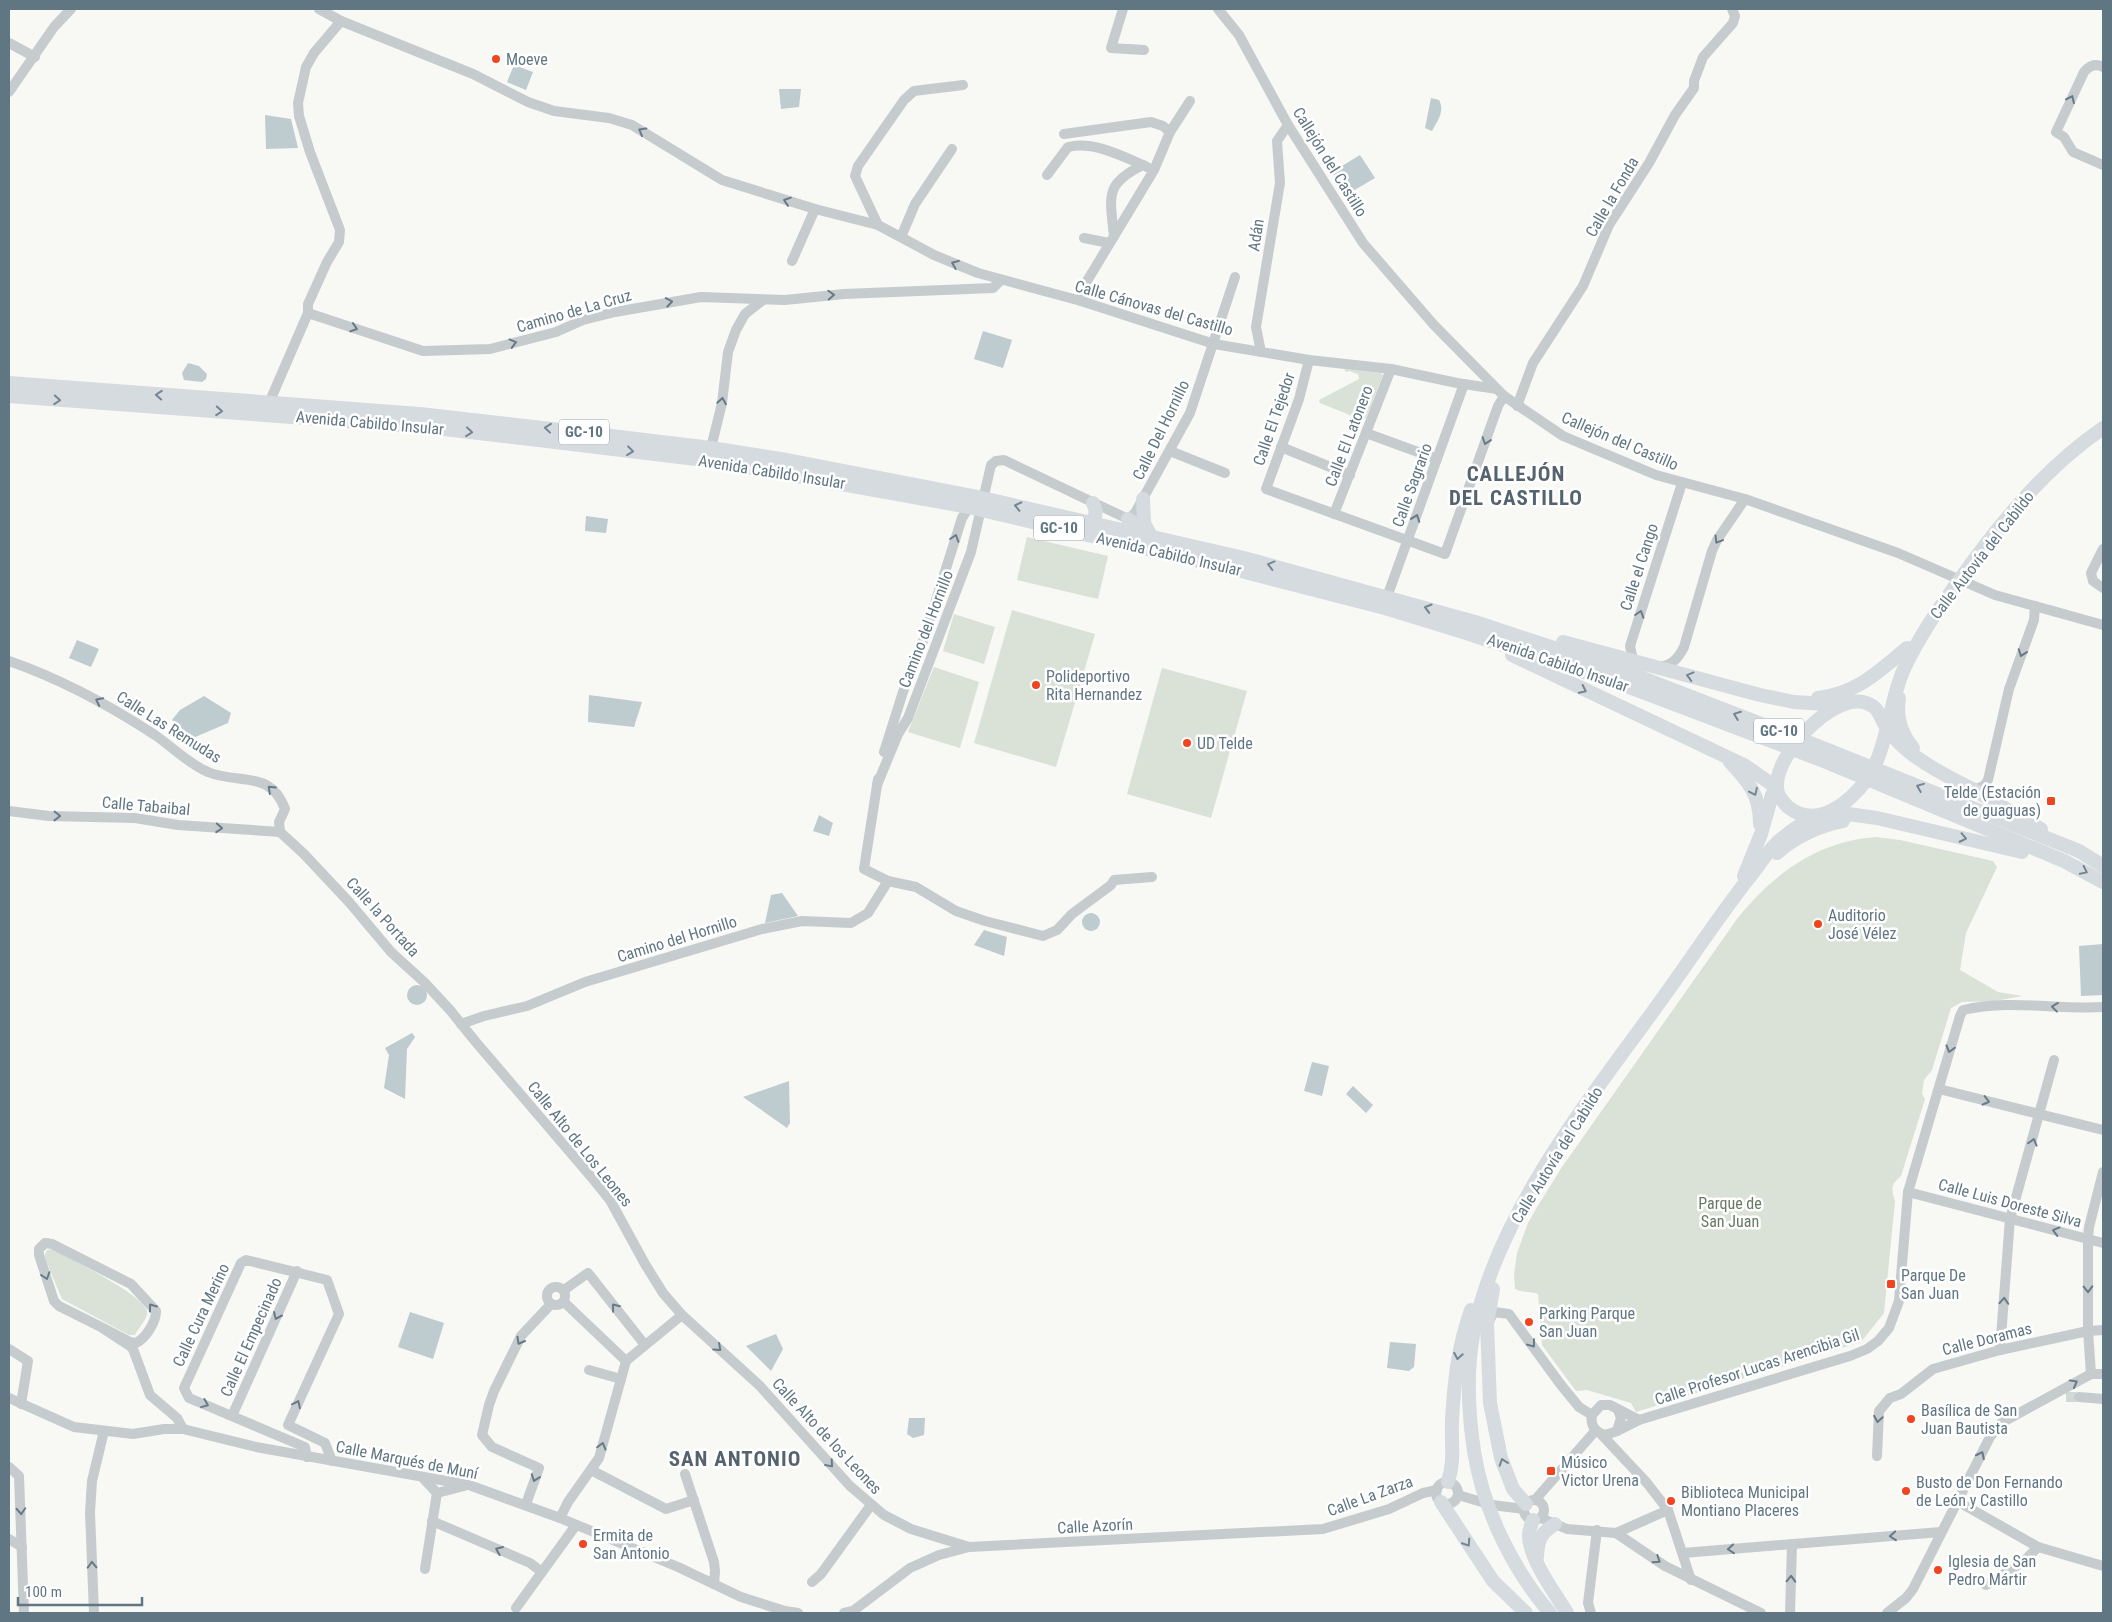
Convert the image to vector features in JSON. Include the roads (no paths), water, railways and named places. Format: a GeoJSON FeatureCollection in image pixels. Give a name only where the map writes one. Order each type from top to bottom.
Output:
{"type":"FeatureCollection","features":[{"type":"Feature","properties":{"kind":"main road","name":"Avenida Cabildo Insular"},"geometry":{"type":"LineString","coordinates":[[9,383],[420,414],[711,448],[787,460],[974,496],[1151,536],[1244,558],[1475,622],[1627,672],[2079,851],[2103,866]]}},
{"type":"Feature","properties":{"kind":"main road","name":"Avenida Cabildo Insular"},"geometry":{"type":"LineString","coordinates":[[9,396],[427,427],[547,440],[739,465],[969,507],[1241,570],[1460,630],[1621,684],[1796,751],[2064,861],[2103,882]]}},
{"type":"Feature","properties":{"kind":"main road","name":"Calle Autovía del Cabildo"},"geometry":{"type":"LineString","coordinates":[[1843,704],[1869,689],[1895,666],[1907,648],[1929,623],[1971,564],[2026,496],[2052,469],[2103,428]]}},
{"type":"Feature","properties":{"kind":"main road"},"geometry":{"type":"LineString","coordinates":[[1143,499],[1144,523],[1151,536]]}},
{"type":"Feature","properties":{"kind":"main road"},"geometry":{"type":"LineString","coordinates":[[1087,522],[1093,521],[1096,516],[1097,511],[1093,503]]}},
{"type":"Feature","properties":{"kind":"main road"},"geometry":{"type":"LineString","coordinates":[[1128,519],[1151,536]]}},
{"type":"Feature","properties":{"kind":"main road"},"geometry":{"type":"LineString","coordinates":[[1475,622],[1633,660],[1760,695],[1794,702],[1843,704],[1859,702],[1871,705],[1879,711],[1886,727],[1897,741],[1925,762],[2079,851]]}},
{"type":"Feature","properties":{"kind":"main road","name":"Calle Autovía del Cabildo"},"geometry":{"type":"LineString","coordinates":[[1886,727],[1904,670],[1929,623]]}},
{"type":"Feature","properties":{"kind":"main road"},"geometry":{"type":"LineString","coordinates":[[1460,630],[1744,765],[1776,788],[1781,800],[1789,808],[1808,816],[1848,814],[2064,861]]}},
{"type":"Feature","properties":{"kind":"main road"},"geometry":{"type":"LineString","coordinates":[[1794,702],[1829,697],[1864,683],[1907,648]]}},
{"type":"Feature","properties":{"kind":"main road"},"geometry":{"type":"LineString","coordinates":[[1904,670],[1898,716],[1907,741],[1925,762]]}},
{"type":"Feature","properties":{"kind":"main road"},"geometry":{"type":"LineString","coordinates":[[1776,788],[1781,768],[1804,732],[1823,715],[1843,704]]}},
{"type":"Feature","properties":{"kind":"main road"},"geometry":{"type":"LineString","coordinates":[[1818,816],[1839,806],[1860,788],[1871,773],[1880,754],[1886,727]]}},
{"type":"Feature","properties":{"kind":"main road"},"geometry":{"type":"LineString","coordinates":[[1726,758],[1748,781],[1757,797],[1761,834]]}},
{"type":"Feature","properties":{"kind":"main road","name":"Calle Autovía del Cabildo"},"geometry":{"type":"LineString","coordinates":[[1737,893],[1761,834],[1768,807],[1776,788]]}},
{"type":"Feature","properties":{"kind":"main road","name":"Calle Autovía del Cabildo"},"geometry":{"type":"LineString","coordinates":[[1550,1613],[1530,1587],[1494,1522],[1476,1464],[1470,1424],[1469,1372],[1479,1308],[1502,1247],[1524,1201],[1571,1126],[1750,876],[1776,844],[1793,829],[1818,816]]}},
{"type":"Feature","properties":{"kind":"main road"},"geometry":{"type":"LineString","coordinates":[[1750,876],[1782,849],[1805,834],[1829,824],[1864,817]]}},
{"type":"Feature","properties":{"kind":"main road"},"geometry":{"type":"LineString","coordinates":[[1502,1247],[1487,1324],[1490,1403],[1501,1458],[1513,1489],[1528,1504]]}},
{"type":"Feature","properties":{"kind":"main road"},"geometry":{"type":"LineString","coordinates":[[1502,1247],[1476,1296],[1461,1340],[1454,1380],[1451,1434],[1454,1465],[1442,1492],[1479,1562],[1513,1602],[1526,1613]]}},
{"type":"Feature","properties":{"kind":"main road"},"geometry":{"type":"LineString","coordinates":[[1537,1519],[1529,1533],[1530,1541],[1537,1561],[1567,1613]]}},
{"type":"Feature","properties":{"kind":"main road"},"geometry":{"type":"LineString","coordinates":[[1537,1561],[1538,1543],[1544,1532],[1561,1526]]}},
{"type":"Feature","properties":{"kind":"street"},"geometry":{"type":"LineString","coordinates":[[9,92],[54,27],[71,9]]}},
{"type":"Feature","properties":{"kind":"street","name":"Calle Cánovas del Castillo"},"geometry":{"type":"LineString","coordinates":[[320,9],[341,21],[473,74],[528,102],[554,111],[609,118],[632,125],[722,180],[815,209],[878,225],[934,255],[1001,280],[1081,301],[1214,344],[1309,360],[1391,369],[1501,392]]}},
{"type":"Feature","properties":{"kind":"street"},"geometry":{"type":"LineString","coordinates":[[1123,9],[1111,48],[1144,50]]}},
{"type":"Feature","properties":{"kind":"street","name":"Callejón del Castillo"},"geometry":{"type":"LineString","coordinates":[[1218,9],[1230,21],[1239,35],[1288,125],[1363,243],[1434,325],[1517,406],[1563,436],[1648,472],[1745,499],[1898,553],[1996,595],[2103,625]]}},
{"type":"Feature","properties":{"kind":"street","name":"Calle la Fonda"},"geometry":{"type":"LineString","coordinates":[[1517,406],[1533,363],[1583,286],[1609,226],[1649,164],[1675,115],[1694,88],[1694,81],[1703,57],[1733,23],[1735,16],[1732,9]]}},
{"type":"Feature","properties":{"kind":"street"},"geometry":{"type":"LineString","coordinates":[[269,403],[308,313],[308,304],[339,242],[340,230],[310,152],[299,116],[298,103],[306,68],[314,53],[341,21]]}},
{"type":"Feature","properties":{"kind":"street"},"geometry":{"type":"LineString","coordinates":[[9,43],[35,57]]}},
{"type":"Feature","properties":{"kind":"street"},"geometry":{"type":"LineString","coordinates":[[2103,67],[2098,65],[2089,66],[2084,72],[2056,132],[2064,137],[2074,152],[2103,165]]}},
{"type":"Feature","properties":{"kind":"street"},"geometry":{"type":"LineString","coordinates":[[878,225],[855,176],[858,166],[904,100],[914,91],[963,85]]}},
{"type":"Feature","properties":{"kind":"street"},"geometry":{"type":"LineString","coordinates":[[1081,301],[1084,286],[1154,170],[1170,132],[1190,101]]}},
{"type":"Feature","properties":{"kind":"street"},"geometry":{"type":"LineString","coordinates":[[1064,134],[1151,122],[1163,126],[1170,132]]}},
{"type":"Feature","properties":{"kind":"street","name":"Adán"},"geometry":{"type":"LineString","coordinates":[[1261,352],[1256,327],[1280,182],[1277,142],[1288,125]]}},
{"type":"Feature","properties":{"kind":"street"},"geometry":{"type":"LineString","coordinates":[[1048,175],[1068,147],[1076,145],[1106,149],[1154,170]]}},
{"type":"Feature","properties":{"kind":"street"},"geometry":{"type":"LineString","coordinates":[[901,237],[915,204],[952,149]]}},
{"type":"Feature","properties":{"kind":"street"},"geometry":{"type":"LineString","coordinates":[[1112,240],[1111,194],[1115,184],[1125,174],[1143,165]]}},
{"type":"Feature","properties":{"kind":"street"},"geometry":{"type":"LineString","coordinates":[[792,261],[815,209]]}},
{"type":"Feature","properties":{"kind":"street"},"geometry":{"type":"LineString","coordinates":[[1084,238],[1112,240]]}},
{"type":"Feature","properties":{"kind":"street","name":"Calle Del Hornillo"},"geometry":{"type":"LineString","coordinates":[[1128,519],[1135,513],[1143,499],[1170,451],[1195,400],[1235,277]]}},
{"type":"Feature","properties":{"kind":"street","name":"Camino de La Cruz"},"geometry":{"type":"LineString","coordinates":[[308,313],[423,351],[490,349],[556,332],[583,320],[701,297],[763,300],[844,294],[993,288],[1001,280]]}},
{"type":"Feature","properties":{"kind":"street"},"geometry":{"type":"LineString","coordinates":[[711,448],[722,403],[728,352],[736,330],[745,314],[763,300]]}},
{"type":"Feature","properties":{"kind":"street","name":"Calle El Tejedor"},"geometry":{"type":"LineString","coordinates":[[1309,360],[1300,399],[1266,489],[1334,514]]}},
{"type":"Feature","properties":{"kind":"street","name":"Calle El Latonero"},"geometry":{"type":"LineString","coordinates":[[1334,514],[1391,369]]}},
{"type":"Feature","properties":{"kind":"street","name":"Calle Sagrario"},"geometry":{"type":"LineString","coordinates":[[1387,597],[1464,384]]}},
{"type":"Feature","properties":{"kind":"street"},"geometry":{"type":"LineString","coordinates":[[1334,514],[1445,554],[1498,406],[1501,392]]}},
{"type":"Feature","properties":{"kind":"street"},"geometry":{"type":"LineString","coordinates":[[1366,433],[1437,459]]}},
{"type":"Feature","properties":{"kind":"street"},"geometry":{"type":"LineString","coordinates":[[1281,447],[1350,475]]}},
{"type":"Feature","properties":{"kind":"street"},"geometry":{"type":"LineString","coordinates":[[1170,451],[1225,473]]}},
{"type":"Feature","properties":{"kind":"street","name":"Camino del Hornillo"},"geometry":{"type":"LineString","coordinates":[[877,785],[898,734],[908,718],[974,541],[990,465],[996,461],[1004,460],[1093,503]]}},
{"type":"Feature","properties":{"kind":"street","name":"Calle el Cango"},"geometry":{"type":"LineString","coordinates":[[1633,660],[1630,646],[1682,483]]}},
{"type":"Feature","properties":{"kind":"street"},"geometry":{"type":"LineString","coordinates":[[1658,668],[1669,666],[1682,652],[1712,551],[1717,540],[1745,499]]}},
{"type":"Feature","properties":{"kind":"street"},"geometry":{"type":"LineString","coordinates":[[1093,503],[1128,519]]}},
{"type":"Feature","properties":{"kind":"street","name":"Camino del Hornillo"},"geometry":{"type":"LineString","coordinates":[[969,507],[962,518],[922,644],[903,692],[881,764],[864,868],[888,881],[916,887],[956,911],[984,922],[1043,936],[1057,930],[1072,914],[1111,885],[1114,880],[1152,877]]}},
{"type":"Feature","properties":{"kind":"street"},"geometry":{"type":"LineString","coordinates":[[2103,548],[2091,573],[2093,581],[2103,588]]}},
{"type":"Feature","properties":{"kind":"street"},"geometry":{"type":"LineString","coordinates":[[1974,790],[1984,786],[1988,780],[2009,689],[2034,620],[2035,606]]}},
{"type":"Feature","properties":{"kind":"street","name":"Calle Las Remudas"},"geometry":{"type":"LineString","coordinates":[[9,662],[27,668],[104,704],[156,736],[205,771],[218,776],[251,778],[265,783],[281,798],[285,809],[279,822],[280,832]]}},
{"type":"Feature","properties":{"kind":"street","name":"Calle Tabaibal"},"geometry":{"type":"LineString","coordinates":[[9,810],[49,816],[135,818],[178,825],[280,832]]}},
{"type":"Feature","properties":{"kind":"street","name":"Calle la Portada"},"geometry":{"type":"LineString","coordinates":[[280,832],[304,854],[349,902],[391,952],[424,982],[461,1024]]}},
{"type":"Feature","properties":{"kind":"street","name":"Camino del Hornillo"},"geometry":{"type":"LineString","coordinates":[[461,1024],[484,1016],[527,1006],[585,982],[762,929],[802,921],[851,923],[868,912],[888,881]]}},
{"type":"Feature","properties":{"kind":"street","name":"Calle Profesor Lucas Arencibia Gil"},"geometry":{"type":"LineString","coordinates":[[1617,1431],[1639,1420],[1850,1356],[1867,1349],[1878,1341],[1889,1328],[1898,1300],[1908,1192],[1963,1010],[2016,1004],[2073,1009],[2103,1007]]}},
{"type":"Feature","properties":{"kind":"street","name":"Calle Alto de Los Leones"},"geometry":{"type":"LineString","coordinates":[[461,1024],[610,1200],[663,1293],[682,1314]]}},
{"type":"Feature","properties":{"kind":"street"},"geometry":{"type":"LineString","coordinates":[[2000,1350],[2010,1219],[2054,1060]]}},
{"type":"Feature","properties":{"kind":"street"},"geometry":{"type":"LineString","coordinates":[[1938,1089],[2103,1130]]}},
{"type":"Feature","properties":{"kind":"street"},"geometry":{"type":"LineString","coordinates":[[2091,1374],[2088,1331],[2088,1238],[2103,1172]]}},
{"type":"Feature","properties":{"kind":"street","name":"Calle Luis Doreste Silva"},"geometry":{"type":"LineString","coordinates":[[1908,1192],[2103,1243]]}},
{"type":"Feature","properties":{"kind":"street"},"geometry":{"type":"LineString","coordinates":[[145,1382],[141,1357],[142,1347],[157,1314],[155,1308],[130,1284],[52,1244],[45,1243],[39,1249],[39,1255],[54,1301],[59,1306],[130,1342],[136,1343],[143,1338],[151,1327]]}},
{"type":"Feature","properties":{"kind":"street","name":"Calle Cura Merino"},"geometry":{"type":"LineString","coordinates":[[288,1425],[339,1314],[327,1280],[297,1271],[246,1260],[241,1263],[194,1364],[184,1388],[185,1393],[189,1398],[305,1447],[307,1457]]}},
{"type":"Feature","properties":{"kind":"street","name":"Calle El Empecinado"},"geometry":{"type":"LineString","coordinates":[[232,1416],[297,1271]]}},
{"type":"Feature","properties":{"kind":"street"},"geometry":{"type":"LineString","coordinates":[[564,1290],[588,1273],[645,1345]]}},
{"type":"Feature","properties":{"kind":"street"},"geometry":{"type":"LineString","coordinates":[[558,1286],[564,1290],[566,1296],[564,1302],[558,1306],[552,1304],[547,1299],[547,1292],[552,1287],[558,1286]]}},
{"type":"Feature","properties":{"kind":"street"},"geometry":{"type":"LineString","coordinates":[[564,1302],[626,1361]]}},
{"type":"Feature","properties":{"kind":"street"},"geometry":{"type":"LineString","coordinates":[[526,1504],[539,1468],[492,1447],[482,1435],[494,1391],[521,1336],[552,1304]]}},
{"type":"Feature","properties":{"kind":"street"},"geometry":{"type":"LineString","coordinates":[[1487,1324],[1494,1312],[1509,1314],[1579,1407],[1592,1415]]}},
{"type":"Feature","properties":{"kind":"street"},"geometry":{"type":"LineString","coordinates":[[560,1518],[568,1502],[599,1458],[626,1361],[682,1314]]}},
{"type":"Feature","properties":{"kind":"street","name":"Calle Alto de los Leones"},"geometry":{"type":"LineString","coordinates":[[682,1314],[760,1386],[850,1486],[871,1505],[884,1515],[911,1529],[969,1547]]}},
{"type":"Feature","properties":{"kind":"street"},"geometry":{"type":"LineString","coordinates":[[102,1327],[133,1349],[150,1395],[177,1418],[183,1429]]}},
{"type":"Feature","properties":{"kind":"street","name":"Calle Doramas"},"geometry":{"type":"LineString","coordinates":[[1877,1456],[1879,1411],[1890,1398],[1901,1394],[1933,1368],[2000,1350],[2088,1331],[2103,1330]]}},
{"type":"Feature","properties":{"kind":"street"},"geometry":{"type":"LineString","coordinates":[[9,1348],[28,1360],[22,1404]]}},
{"type":"Feature","properties":{"kind":"street"},"geometry":{"type":"LineString","coordinates":[[589,1370],[621,1379]]}},
{"type":"Feature","properties":{"kind":"street"},"geometry":{"type":"LineString","coordinates":[[1887,1613],[1906,1598],[1990,1437],[2001,1423],[2061,1395],[2091,1374],[2103,1374]]}},
{"type":"Feature","properties":{"kind":"street"},"geometry":{"type":"LineString","coordinates":[[2079,1397],[2103,1399]]}},
{"type":"Feature","properties":{"kind":"street","name":"Calle Marqués de Muní"},"geometry":{"type":"LineString","coordinates":[[9,1398],[74,1427],[133,1434],[164,1429],[183,1429],[307,1457],[469,1485],[526,1504],[741,1597],[788,1612],[798,1613]]}},
{"type":"Feature","properties":{"kind":"street"},"geometry":{"type":"LineString","coordinates":[[1599,1432],[1610,1434],[1617,1431],[1622,1418],[1618,1410],[1606,1404],[1597,1407],[1592,1415],[1592,1423],[1599,1432],[1647,1483],[1668,1510],[1691,1580]]}},
{"type":"Feature","properties":{"kind":"street","name":"Calle Profesor Lucas Arencibia Gil"},"geometry":{"type":"LineString","coordinates":[[1618,1410],[1639,1420]]}},
{"type":"Feature","properties":{"kind":"street"},"geometry":{"type":"LineString","coordinates":[[282,1436],[288,1425],[325,1443],[332,1461]]}},
{"type":"Feature","properties":{"kind":"street"},"geometry":{"type":"LineString","coordinates":[[94,1613],[90,1512],[92,1481],[104,1432]]}},
{"type":"Feature","properties":{"kind":"street"},"geometry":{"type":"LineString","coordinates":[[1599,1432],[1528,1504],[1528,1518],[1561,1526],[1616,1533],[1665,1566],[1761,1613]]}},
{"type":"Feature","properties":{"kind":"street"},"geometry":{"type":"LineString","coordinates":[[9,1467],[19,1476],[24,1613]]}},
{"type":"Feature","properties":{"kind":"street"},"geometry":{"type":"LineString","coordinates":[[591,1470],[666,1509],[694,1500]]}},
{"type":"Feature","properties":{"kind":"street"},"geometry":{"type":"LineString","coordinates":[[685,1474],[714,1562],[716,1571],[714,1584]]}},
{"type":"Feature","properties":{"kind":"street"},"geometry":{"type":"LineString","coordinates":[[422,1477],[437,1492]]}},
{"type":"Feature","properties":{"kind":"street"},"geometry":{"type":"LineString","coordinates":[[437,1492],[469,1485]]}},
{"type":"Feature","properties":{"kind":"street"},"geometry":{"type":"LineString","coordinates":[[1442,1492],[1457,1488],[1458,1495],[1492,1505],[1541,1502],[1544,1507],[1544,1513],[1537,1519]]}},
{"type":"Feature","properties":{"kind":"street"},"geometry":{"type":"LineString","coordinates":[[425,1569],[437,1492]]}},
{"type":"Feature","properties":{"kind":"street","name":"Calle La Zarza"},"geometry":{"type":"LineString","coordinates":[[1223,1534],[1324,1529],[1389,1509],[1422,1493],[1442,1492],[1452,1504],[1458,1495]]}},
{"type":"Feature","properties":{"kind":"street"},"geometry":{"type":"LineString","coordinates":[[1956,1502],[2038,1547],[2103,1566]]}},
{"type":"Feature","properties":{"kind":"street"},"geometry":{"type":"LineString","coordinates":[[812,1582],[821,1574],[871,1505]]}},
{"type":"Feature","properties":{"kind":"street"},"geometry":{"type":"LineString","coordinates":[[1616,1533],[1668,1510]]}},
{"type":"Feature","properties":{"kind":"street"},"geometry":{"type":"LineString","coordinates":[[432,1521],[530,1563],[542,1572]]}},
{"type":"Feature","properties":{"kind":"street"},"geometry":{"type":"LineString","coordinates":[[516,1608],[576,1525]]}},
{"type":"Feature","properties":{"kind":"street"},"geometry":{"type":"LineString","coordinates":[[1591,1613],[1588,1603],[1597,1530]]}},
{"type":"Feature","properties":{"kind":"street"},"geometry":{"type":"LineString","coordinates":[[1683,1553],[1941,1532]]}},
{"type":"Feature","properties":{"kind":"street","name":"Calle Azorín"},"geometry":{"type":"LineString","coordinates":[[969,1547],[1223,1534]]}},
{"type":"Feature","properties":{"kind":"street"},"geometry":{"type":"LineString","coordinates":[[9,1539],[22,1547]]}},
{"type":"Feature","properties":{"kind":"street"},"geometry":{"type":"LineString","coordinates":[[1790,1613],[1792,1544]]}},
{"type":"Feature","properties":{"kind":"street"},"geometry":{"type":"LineString","coordinates":[[844,1613],[853,1611],[910,1568],[939,1555],[969,1547]]}},
{"type":"Feature","properties":{"kind":"street"},"geometry":{"type":"LineString","coordinates":[[1986,1585],[2024,1562],[2038,1547]]}},
{"type":"Feature","properties":{"kind":"tunnel"},"geometry":{"type":"LineString","coordinates":[[2066,1397],[2079,1397]]}},
{"type":"Feature","properties":{"kind":"place","name":"Moeve"},"geometry":{"type":"Point","coordinates":[496,59]}},
{"type":"Feature","properties":{"kind":"place","name":"Polideportivo Rita Hernandez"},"geometry":{"type":"Point","coordinates":[1036,685]}},
{"type":"Feature","properties":{"kind":"place","name":"UD Telde"},"geometry":{"type":"Point","coordinates":[1187,743]}},
{"type":"Feature","properties":{"kind":"place","name":"Telde (Estación de guaguas)"},"geometry":{"type":"Point","coordinates":[2051,801]}},
{"type":"Feature","properties":{"kind":"place","name":"Auditorio José Vélez"},"geometry":{"type":"Point","coordinates":[1818,924]}},
{"type":"Feature","properties":{"kind":"place","name":"Parque De San Juan"},"geometry":{"type":"Point","coordinates":[1891,1284]}},
{"type":"Feature","properties":{"kind":"place","name":"Parking Parque San Juan"},"geometry":{"type":"Point","coordinates":[1529,1322]}},
{"type":"Feature","properties":{"kind":"place","name":"Basílica de San Juan Bautista"},"geometry":{"type":"Point","coordinates":[1911,1419]}},
{"type":"Feature","properties":{"kind":"place","name":"Músico Victor Urena"},"geometry":{"type":"Point","coordinates":[1551,1471]}},
{"type":"Feature","properties":{"kind":"place","name":"Busto de Don Fernando de León y Castillo"},"geometry":{"type":"Point","coordinates":[1906,1491]}},
{"type":"Feature","properties":{"kind":"place","name":"Biblioteca Municipal Montiano Placeres"},"geometry":{"type":"Point","coordinates":[1671,1501]}},
{"type":"Feature","properties":{"kind":"place","name":"Ermita de San Antonio"},"geometry":{"type":"Point","coordinates":[583,1544]}},
{"type":"Feature","properties":{"kind":"place","name":"Iglesia de San Pedro Mártir"},"geometry":{"type":"Point","coordinates":[1938,1570]}},
{"type":"Feature","properties":{"kind":"district","name":"CALLEJÓN DEL CASTILLO"},"geometry":{"type":"Point","coordinates":[1516,486]}},
{"type":"Feature","properties":{"kind":"district","name":"SAN ANTONIO"},"geometry":{"type":"Point","coordinates":[735,1459]}},
{"type":"Feature","properties":{"kind":"park label","name":"Parque de San Juan"},"geometry":{"type":"Point","coordinates":[1730,1212]}}]}
